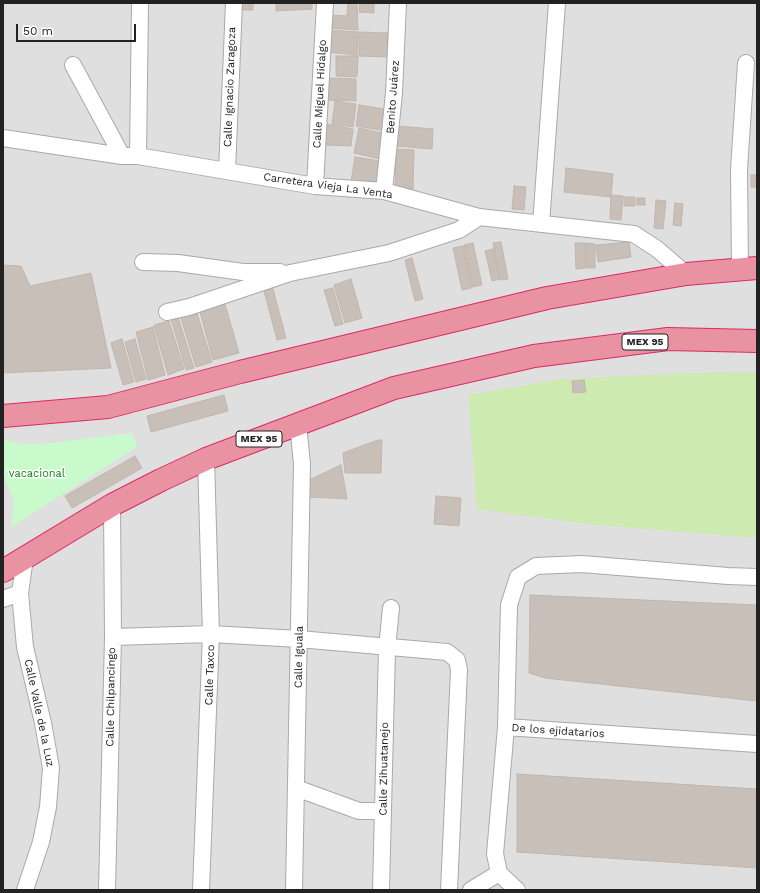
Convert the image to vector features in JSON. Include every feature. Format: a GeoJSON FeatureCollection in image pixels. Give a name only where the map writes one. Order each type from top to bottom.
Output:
{"type":"FeatureCollection","features":[{"type":"Feature","properties":{"kind":"highway"},"geometry":{"type":"LineString","coordinates":[[3,416],[108,407],[240,372],[547,298],[686,274],[748,269]]}},
{"type":"Feature","properties":{"kind":"highway","name":"MEX 95"},"geometry":{"type":"LineString","coordinates":[[3,571],[112,505],[161,480],[206,459],[394,388],[534,356],[668,339],[757,341]]}},
{"type":"Feature","properties":{"kind":"street"},"geometry":{"type":"LineString","coordinates":[[130,156],[140,3]]}},
{"type":"Feature","properties":{"kind":"street","name":"Calle Ignacio Zaragoza"},"geometry":{"type":"LineString","coordinates":[[227,171],[234,3]]}},
{"type":"Feature","properties":{"kind":"street","name":"Calle Miguel Hidalgo"},"geometry":{"type":"LineString","coordinates":[[315,186],[324,3]]}},
{"type":"Feature","properties":{"kind":"street","name":"Benito Juárez"},"geometry":{"type":"LineString","coordinates":[[384,191],[394,93],[398,3]]}},
{"type":"Feature","properties":{"kind":"street"},"geometry":{"type":"LineString","coordinates":[[541,224],[557,3]]}},
{"type":"Feature","properties":{"kind":"street"},"geometry":{"type":"LineString","coordinates":[[746,63],[739,169],[748,269]]}},
{"type":"Feature","properties":{"kind":"street"},"geometry":{"type":"LineString","coordinates":[[73,65],[130,156]]}},
{"type":"Feature","properties":{"kind":"street","name":"Carretera Vieja La Venta"},"geometry":{"type":"LineString","coordinates":[[3,138],[130,156],[315,186],[384,191],[479,217],[634,234],[657,248],[686,274]]}},
{"type":"Feature","properties":{"kind":"street"},"geometry":{"type":"LineString","coordinates":[[167,312],[189,307],[290,273],[389,253],[459,230],[479,217]]}},
{"type":"Feature","properties":{"kind":"street"},"geometry":{"type":"LineString","coordinates":[[143,262],[178,263],[242,272],[290,273]]}},
{"type":"Feature","properties":{"kind":"street","name":"Calle Iguala"},"geometry":{"type":"LineString","coordinates":[[294,890],[302,464],[298,424]]}},
{"type":"Feature","properties":{"kind":"street","name":"Calle Taxco"},"geometry":{"type":"LineString","coordinates":[[201,890],[211,634],[206,459]]}},
{"type":"Feature","properties":{"kind":"street","name":"Calle Chilpancingo"},"geometry":{"type":"LineString","coordinates":[[107,890],[113,638],[112,505]]}},
{"type":"Feature","properties":{"kind":"street","name":"Calle Valle de la Luz"},"geometry":{"type":"LineString","coordinates":[[25,558],[20,593],[25,647],[43,723],[51,768],[48,807],[41,842],[25,890]]}},
{"type":"Feature","properties":{"kind":"street"},"geometry":{"type":"LineString","coordinates":[[506,727],[509,605],[518,577],[536,566],[582,564],[757,577]]}},
{"type":"Feature","properties":{"kind":"street"},"geometry":{"type":"LineString","coordinates":[[3,598],[20,593]]}},
{"type":"Feature","properties":{"kind":"street","name":"Calle Zihuatanejo"},"geometry":{"type":"LineString","coordinates":[[381,890],[387,648],[391,608]]}},
{"type":"Feature","properties":{"kind":"street"},"geometry":{"type":"LineString","coordinates":[[113,638],[211,634],[299,639],[387,648],[447,652],[457,660],[459,670],[448,890]]}},
{"type":"Feature","properties":{"kind":"street","name":"De los ejidatarios"},"geometry":{"type":"LineString","coordinates":[[498,873],[495,854],[506,727],[757,744]]}},
{"type":"Feature","properties":{"kind":"street"},"geometry":{"type":"LineString","coordinates":[[296,788],[359,811],[383,811]]}},
{"type":"Feature","properties":{"kind":"street"},"geometry":{"type":"LineString","coordinates":[[471,890],[498,873],[517,890]]}},
{"type":"Feature","properties":{"kind":"shaded area"},"geometry":{"type":"Polygon","coordinates":[[[3,3],[757,3],[757,890],[3,890],[3,3]]]}},
{"type":"Feature","properties":{"kind":"green space"},"geometry":{"type":"Polygon","coordinates":[[[757,372],[757,538],[586,524],[477,509],[468,395],[562,379],[690,373],[757,372]]]}},
{"type":"Feature","properties":{"kind":"green space","name":"vacacional"},"geometry":{"type":"Polygon","coordinates":[[[132,433],[137,447],[11,527],[14,502],[3,474],[3,440],[24,444],[52,443],[132,433]]]}},
{"type":"Feature","properties":{"kind":"building"},"geometry":{"type":"Polygon","coordinates":[[[239,3],[253,3],[253,10],[238,10],[239,3]]]}},
{"type":"Feature","properties":{"kind":"building"},"geometry":{"type":"Polygon","coordinates":[[[276,3],[312,3],[312,9],[276,11],[276,3]]]}},
{"type":"Feature","properties":{"kind":"building"},"geometry":{"type":"Polygon","coordinates":[[[348,3],[357,3],[358,30],[329,28],[330,15],[347,16],[348,3]]]}},
{"type":"Feature","properties":{"kind":"building"},"geometry":{"type":"Polygon","coordinates":[[[360,3],[374,3],[374,13],[359,12],[360,3]]]}},
{"type":"Feature","properties":{"kind":"building"},"geometry":{"type":"Polygon","coordinates":[[[329,30],[358,32],[357,55],[327,52],[329,30]]]}},
{"type":"Feature","properties":{"kind":"building"},"geometry":{"type":"Polygon","coordinates":[[[359,32],[388,33],[388,57],[359,56],[359,32]]]}},
{"type":"Feature","properties":{"kind":"building"},"geometry":{"type":"Polygon","coordinates":[[[336,56],[358,56],[357,77],[336,76],[336,56]]]}},
{"type":"Feature","properties":{"kind":"building"},"geometry":{"type":"Polygon","coordinates":[[[329,78],[356,79],[356,101],[328,100],[329,78]]]}},
{"type":"Feature","properties":{"kind":"building"},"geometry":{"type":"Polygon","coordinates":[[[335,101],[356,104],[353,127],[332,124],[335,101]]]}},
{"type":"Feature","properties":{"kind":"building"},"geometry":{"type":"Polygon","coordinates":[[[359,105],[390,110],[386,131],[356,126],[359,105]]]}},
{"type":"Feature","properties":{"kind":"building"},"geometry":{"type":"Polygon","coordinates":[[[326,124],[353,129],[351,146],[325,145],[326,124]]]}},
{"type":"Feature","properties":{"kind":"building"},"geometry":{"type":"Polygon","coordinates":[[[398,126],[433,129],[432,149],[396,146],[398,126]]]}},
{"type":"Feature","properties":{"kind":"building"},"geometry":{"type":"Polygon","coordinates":[[[359,128],[386,134],[380,159],[354,153],[359,128]]]}},
{"type":"Feature","properties":{"kind":"building"},"geometry":{"type":"Polygon","coordinates":[[[396,149],[414,150],[413,189],[395,189],[396,149]]]}},
{"type":"Feature","properties":{"kind":"building"},"geometry":{"type":"Polygon","coordinates":[[[355,157],[380,161],[377,186],[351,182],[355,157]]]}},
{"type":"Feature","properties":{"kind":"building"},"geometry":{"type":"Polygon","coordinates":[[[566,168],[613,174],[611,197],[564,192],[566,168]]]}},
{"type":"Feature","properties":{"kind":"building"},"geometry":{"type":"Polygon","coordinates":[[[751,175],[757,175],[757,187],[751,187],[751,175]]]}},
{"type":"Feature","properties":{"kind":"building"},"geometry":{"type":"Polygon","coordinates":[[[514,186],[526,187],[524,210],[512,209],[514,186]]]}},
{"type":"Feature","properties":{"kind":"building"},"geometry":{"type":"Polygon","coordinates":[[[611,195],[623,196],[621,220],[610,219],[611,195]]]}},
{"type":"Feature","properties":{"kind":"building"},"geometry":{"type":"Polygon","coordinates":[[[624,197],[635,197],[635,206],[624,206],[624,197]]]}},
{"type":"Feature","properties":{"kind":"building"},"geometry":{"type":"Polygon","coordinates":[[[637,198],[645,198],[645,205],[637,205],[637,198]]]}},
{"type":"Feature","properties":{"kind":"building"},"geometry":{"type":"Polygon","coordinates":[[[656,200],[666,201],[663,229],[654,228],[656,200]]]}},
{"type":"Feature","properties":{"kind":"building"},"geometry":{"type":"Polygon","coordinates":[[[675,203],[683,204],[681,226],[673,225],[675,203]]]}},
{"type":"Feature","properties":{"kind":"building"},"geometry":{"type":"Polygon","coordinates":[[[501,242],[508,279],[500,280],[493,243],[501,242]]]}},
{"type":"Feature","properties":{"kind":"building"},"geometry":{"type":"Polygon","coordinates":[[[629,242],[631,257],[598,262],[596,245],[629,242]]]}},
{"type":"Feature","properties":{"kind":"building"},"geometry":{"type":"Polygon","coordinates":[[[473,243],[482,285],[472,287],[464,245],[473,243]]]}},
{"type":"Feature","properties":{"kind":"building"},"geometry":{"type":"Polygon","coordinates":[[[575,243],[585,243],[585,268],[576,269],[575,243]]]}},
{"type":"Feature","properties":{"kind":"building"},"geometry":{"type":"Polygon","coordinates":[[[586,243],[595,244],[595,268],[586,268],[586,243]]]}},
{"type":"Feature","properties":{"kind":"building"},"geometry":{"type":"Polygon","coordinates":[[[463,246],[471,288],[462,290],[453,248],[463,246]]]}},
{"type":"Feature","properties":{"kind":"building"},"geometry":{"type":"Polygon","coordinates":[[[493,249],[500,279],[492,281],[485,251],[493,249]]]}},
{"type":"Feature","properties":{"kind":"building"},"geometry":{"type":"Polygon","coordinates":[[[412,258],[423,299],[415,301],[405,260],[412,258]]]}},
{"type":"Feature","properties":{"kind":"building"},"geometry":{"type":"Polygon","coordinates":[[[3,265],[21,266],[30,286],[91,273],[111,368],[3,373],[3,265]]]}},
{"type":"Feature","properties":{"kind":"building"},"geometry":{"type":"Polygon","coordinates":[[[351,279],[362,318],[345,323],[334,285],[351,279]]]}},
{"type":"Feature","properties":{"kind":"building"},"geometry":{"type":"Polygon","coordinates":[[[333,288],[343,324],[335,326],[324,290],[333,288]]]}},
{"type":"Feature","properties":{"kind":"building"},"geometry":{"type":"Polygon","coordinates":[[[273,289],[286,338],[277,340],[264,291],[273,289]]]}},
{"type":"Feature","properties":{"kind":"building"},"geometry":{"type":"Polygon","coordinates":[[[225,304],[239,353],[213,360],[200,312],[225,304]]]}},
{"type":"Feature","properties":{"kind":"building"},"geometry":{"type":"Polygon","coordinates":[[[196,310],[212,362],[196,367],[180,315],[196,310]]]}},
{"type":"Feature","properties":{"kind":"building"},"geometry":{"type":"Polygon","coordinates":[[[178,317],[194,368],[186,370],[171,319],[178,317]]]}},
{"type":"Feature","properties":{"kind":"building"},"geometry":{"type":"Polygon","coordinates":[[[169,321],[184,369],[168,375],[154,325],[169,321]]]}},
{"type":"Feature","properties":{"kind":"building"},"geometry":{"type":"Polygon","coordinates":[[[153,327],[165,375],[148,380],[136,332],[153,327]]]}},
{"type":"Feature","properties":{"kind":"building"},"geometry":{"type":"Polygon","coordinates":[[[122,339],[134,382],[123,385],[111,343],[122,339]]]}},
{"type":"Feature","properties":{"kind":"building"},"geometry":{"type":"Polygon","coordinates":[[[135,339],[146,379],[136,382],[125,342],[135,339]]]}},
{"type":"Feature","properties":{"kind":"building"},"geometry":{"type":"Polygon","coordinates":[[[584,380],[586,392],[573,393],[572,381],[584,380]]]}},
{"type":"Feature","properties":{"kind":"building"},"geometry":{"type":"Polygon","coordinates":[[[224,395],[228,411],[151,432],[147,416],[224,395]]]}},
{"type":"Feature","properties":{"kind":"building"},"geometry":{"type":"Polygon","coordinates":[[[378,440],[382,440],[381,473],[345,473],[343,453],[378,440]]]}},
{"type":"Feature","properties":{"kind":"building"},"geometry":{"type":"Polygon","coordinates":[[[135,456],[142,468],[72,508],[65,496],[135,456]]]}},
{"type":"Feature","properties":{"kind":"building"},"geometry":{"type":"Polygon","coordinates":[[[341,465],[347,499],[309,497],[309,480],[341,465]]]}},
{"type":"Feature","properties":{"kind":"building"},"geometry":{"type":"Polygon","coordinates":[[[436,496],[461,498],[459,526],[434,524],[436,496]]]}},
{"type":"Feature","properties":{"kind":"building"},"geometry":{"type":"Polygon","coordinates":[[[530,595],[757,605],[757,701],[545,678],[529,673],[530,595]]]}},
{"type":"Feature","properties":{"kind":"building"},"geometry":{"type":"Polygon","coordinates":[[[517,774],[757,789],[757,868],[517,852],[517,774]]]}}]}
